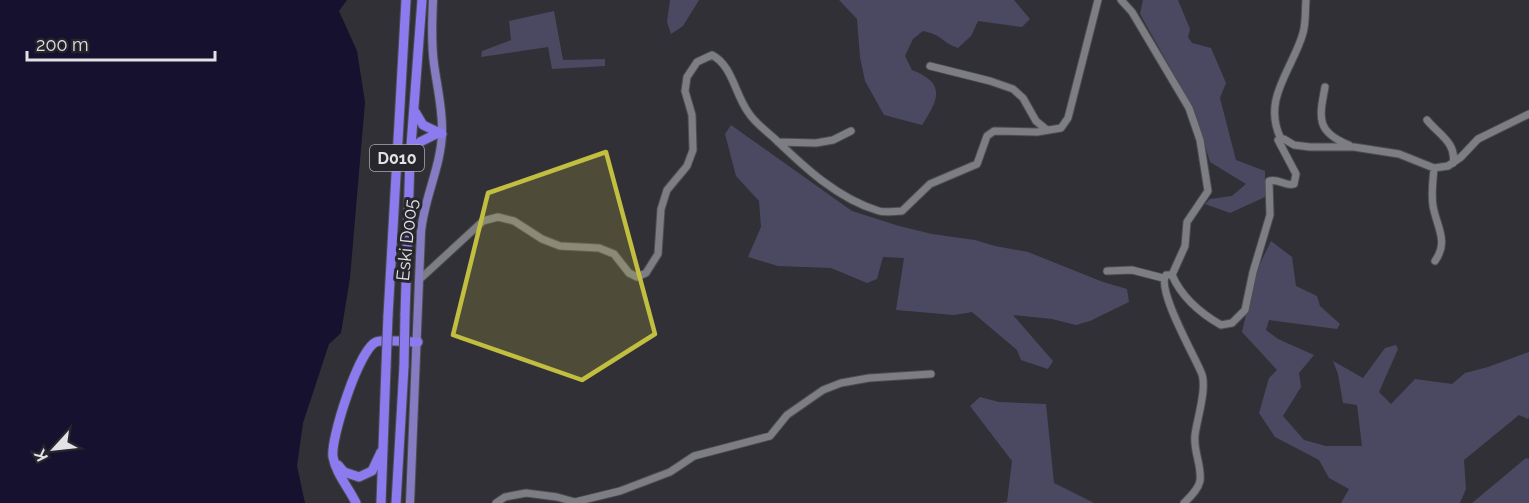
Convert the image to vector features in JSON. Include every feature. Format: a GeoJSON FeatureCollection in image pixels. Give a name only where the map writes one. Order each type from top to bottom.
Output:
{"type":"FeatureCollection","features":[{"type":"Feature","properties":{"kind":"highway","name":"D010"},"geometry":{"type":"LineString","coordinates":[[381,503],[388,316],[406,0]]}},
{"type":"Feature","properties":{"kind":"highway","name":"D010"},"geometry":{"type":"LineString","coordinates":[[396,503],[404,366],[410,159],[422,0]]}},
{"type":"Feature","properties":{"kind":"highway"},"geometry":{"type":"LineString","coordinates":[[413,107],[420,122],[440,134]]}},
{"type":"Feature","properties":{"kind":"highway"},"geometry":{"type":"LineString","coordinates":[[410,159],[420,142],[440,134]]}},
{"type":"Feature","properties":{"kind":"highway"},"geometry":{"type":"LineString","coordinates":[[356,503],[336,466],[332,451],[349,389],[367,349],[376,342],[418,342]]}},
{"type":"Feature","properties":{"kind":"highway"},"geometry":{"type":"LineString","coordinates":[[332,451],[338,466],[344,472],[359,477],[372,471],[383,447]]}},
{"type":"Feature","properties":{"kind":"main road","name":"Eski D005"},"geometry":{"type":"LineString","coordinates":[[410,503],[418,342],[418,280],[423,217],[437,164],[441,114],[433,57],[433,0]]}},
{"type":"Feature","properties":{"kind":"street"},"geometry":{"type":"LineString","coordinates":[[418,280],[483,221],[498,217],[514,221],[542,239],[560,246],[599,248],[614,254],[629,273],[637,277],[646,273],[658,254],[661,209],[667,190],[687,166],[693,150],[692,115],[685,91],[687,77],[697,62],[712,55],[728,69],[737,95],[749,114],[820,180],[856,202],[881,212],[902,211],[930,184],[977,164],[987,136],[994,131],[1061,128],[1068,118],[1098,0]]}},
{"type":"Feature","properties":{"kind":"street"},"geometry":{"type":"LineString","coordinates":[[1121,0],[1132,12],[1189,108],[1200,140],[1208,191],[1187,222],[1185,246],[1172,275]]}},
{"type":"Feature","properties":{"kind":"street"},"geometry":{"type":"LineString","coordinates":[[1306,0],[1304,31],[1283,78],[1275,109],[1276,130],[1281,139],[1294,145],[1354,147],[1399,154],[1434,168],[1448,166],[1461,157],[1478,139],[1529,114]]}},
{"type":"Feature","properties":{"kind":"street"},"geometry":{"type":"LineString","coordinates":[[930,66],[1013,88],[1023,98],[1036,121],[1047,130]]}},
{"type":"Feature","properties":{"kind":"street"},"geometry":{"type":"LineString","coordinates":[[1325,87],[1321,109],[1322,123],[1335,139],[1354,147]]}},
{"type":"Feature","properties":{"kind":"street"},"geometry":{"type":"LineString","coordinates":[[1427,120],[1449,143],[1454,153],[1453,163]]}},
{"type":"Feature","properties":{"kind":"street"},"geometry":{"type":"LineString","coordinates":[[778,142],[816,143],[833,140],[851,131]]}},
{"type":"Feature","properties":{"kind":"street"},"geometry":{"type":"LineString","coordinates":[[1172,275],[1181,292],[1201,314],[1221,325],[1232,323],[1245,310],[1253,272],[1270,215],[1269,181],[1275,179],[1290,185],[1294,184],[1296,174],[1280,146],[1278,140],[1281,139]]}},
{"type":"Feature","properties":{"kind":"street"},"geometry":{"type":"LineString","coordinates":[[1434,168],[1434,208],[1441,234],[1442,251],[1435,261]]}},
{"type":"Feature","properties":{"kind":"street"},"geometry":{"type":"LineString","coordinates":[[1107,271],[1132,270],[1163,278],[1166,275],[1172,275]]}},
{"type":"Feature","properties":{"kind":"street"},"geometry":{"type":"LineString","coordinates":[[1163,278],[1178,327],[1204,378],[1194,445],[1200,481],[1198,487],[1184,503]]}},
{"type":"Feature","properties":{"kind":"street"},"geometry":{"type":"LineString","coordinates":[[496,503],[505,498],[526,493],[575,502],[620,491],[670,472],[694,456],[770,436],[787,415],[823,390],[841,383],[869,378],[931,374]]}},
{"type":"Feature","properties":{"kind":"highlighted area"},"geometry":{"type":"Polygon","coordinates":[[[606,152],[655,334],[582,380],[453,335],[488,193],[606,152]]]}},
{"type":"Feature","properties":{"kind":"shaded area"},"geometry":{"type":"Polygon","coordinates":[[[0,0],[347,0],[339,11],[357,51],[365,102],[350,278],[341,333],[329,344],[303,423],[297,466],[305,503],[0,503],[0,0]]]}},
{"type":"Feature","properties":{"kind":"shaded area"},"geometry":{"type":"Polygon","coordinates":[[[670,0],[699,0],[683,26],[671,34],[667,22],[670,0]]]}},
{"type":"Feature","properties":{"kind":"shaded area"},"geometry":{"type":"Polygon","coordinates":[[[839,0],[1014,0],[1030,19],[1022,27],[978,21],[971,36],[958,48],[935,34],[923,31],[913,39],[905,56],[912,70],[930,80],[935,86],[936,93],[932,107],[922,125],[884,115],[865,81],[860,57],[857,19],[839,0]]]}},
{"type":"Feature","properties":{"kind":"shaded area"},"geometry":{"type":"Polygon","coordinates":[[[1143,0],[1178,0],[1190,29],[1188,37],[1192,43],[1211,48],[1226,83],[1220,98],[1236,160],[1265,171],[1265,197],[1230,213],[1205,204],[1210,199],[1232,196],[1246,184],[1210,162],[1195,112],[1140,14],[1143,0]]]}},
{"type":"Feature","properties":{"kind":"shaded area"},"geometry":{"type":"Polygon","coordinates":[[[554,11],[563,60],[605,59],[605,66],[552,69],[548,47],[481,57],[482,51],[511,40],[509,21],[554,11]]]}},
{"type":"Feature","properties":{"kind":"shaded area"},"geometry":{"type":"Polygon","coordinates":[[[731,125],[852,211],[932,234],[975,240],[1028,252],[1103,282],[1127,289],[1129,302],[1090,321],[1076,325],[1052,319],[1013,315],[1053,361],[1048,369],[1021,360],[1017,350],[972,312],[954,315],[896,310],[904,258],[883,257],[877,279],[867,283],[831,268],[778,266],[748,257],[761,227],[759,201],[736,176],[725,134],[731,125]]]}},
{"type":"Feature","properties":{"kind":"shaded area"},"geometry":{"type":"Polygon","coordinates":[[[1271,241],[1292,257],[1296,286],[1317,296],[1320,306],[1340,324],[1337,329],[1269,320],[1266,330],[1278,339],[1314,355],[1299,373],[1301,387],[1283,416],[1304,440],[1326,446],[1362,446],[1357,405],[1343,403],[1338,374],[1333,361],[1363,378],[1385,348],[1396,345],[1398,349],[1379,392],[1391,404],[1415,379],[1452,384],[1465,373],[1529,352],[1529,417],[1528,419],[1519,415],[1464,460],[1466,489],[1460,503],[1341,503],[1349,489],[1329,478],[1319,460],[1275,437],[1259,413],[1269,378],[1277,370],[1242,332],[1256,272],[1271,241]]]}},
{"type":"Feature","properties":{"kind":"shaded area"},"geometry":{"type":"Polygon","coordinates":[[[980,397],[999,402],[1046,404],[1054,483],[1094,503],[999,503],[1007,502],[1012,461],[970,406],[980,397]]]}},
{"type":"Feature","properties":{"kind":"shaded area"},"geometry":{"type":"Polygon","coordinates":[[[1526,458],[1529,459],[1529,503],[1472,503],[1526,458]]]}}]}
